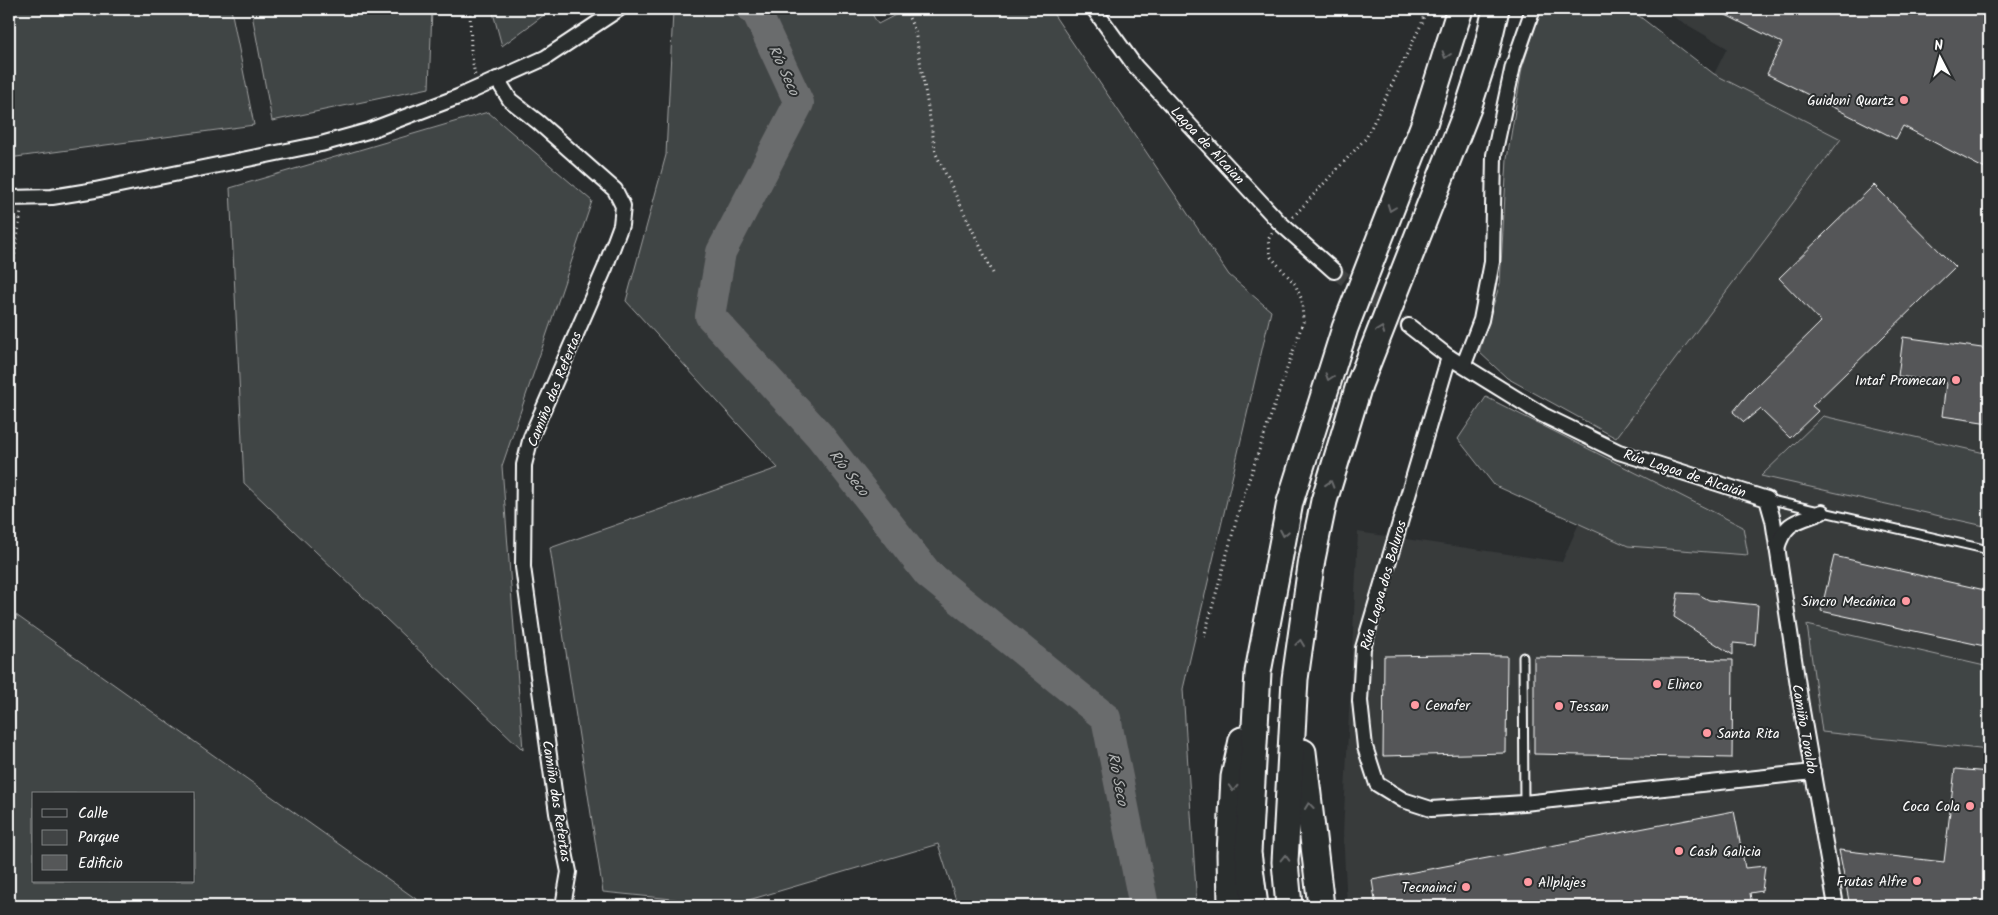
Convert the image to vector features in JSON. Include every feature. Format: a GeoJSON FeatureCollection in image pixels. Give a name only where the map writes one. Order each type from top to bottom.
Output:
{"type":"FeatureCollection","features":[{"type":"Feature","properties":{"kind":"highway"},"geometry":{"type":"LineString","coordinates":[[1231,906],[1230,854],[1234,776],[1258,672],[1290,502],[1345,328],[1424,124],[1460,9]]}},
{"type":"Feature","properties":{"kind":"highway"},"geometry":{"type":"LineString","coordinates":[[1289,906],[1284,862],[1295,679],[1312,559],[1327,492],[1359,385],[1468,108],[1486,52],[1496,9]]}},
{"type":"Feature","properties":{"kind":"highway"},"geometry":{"type":"LineString","coordinates":[[1255,906],[1248,853],[1258,672]]}},
{"type":"Feature","properties":{"kind":"highway"},"geometry":{"type":"LineString","coordinates":[[1295,679],[1321,906]]}},
{"type":"Feature","properties":{"kind":"street"},"geometry":{"type":"LineString","coordinates":[[9,198],[52,197],[95,190],[321,144],[368,131],[477,88],[545,58],[619,9]]}},
{"type":"Feature","properties":{"kind":"street","name":"Lagoa de Alcaian"},"geometry":{"type":"LineString","coordinates":[[1094,9],[1135,66],[1282,224],[1334,271]]}},
{"type":"Feature","properties":{"kind":"street"},"geometry":{"type":"LineString","coordinates":[[1464,364],[1482,320],[1492,262],[1494,155],[1513,66],[1532,9]]}},
{"type":"Feature","properties":{"kind":"street","name":"Camiño das Refertas"},"geometry":{"type":"LineString","coordinates":[[497,79],[510,100],[538,122],[615,190],[623,206],[621,225],[605,268],[531,437],[524,465],[523,567],[557,813],[569,872],[563,906]]}},
{"type":"Feature","properties":{"kind":"street","name":"Rúa Lagoa de Alcaián"},"geometry":{"type":"LineString","coordinates":[[1409,326],[1449,357],[1464,364],[1543,415],[1619,452],[1767,499]]}},
{"type":"Feature","properties":{"kind":"street","name":"Rúa Lagoa dos Baluros"},"geometry":{"type":"LineString","coordinates":[[1449,357],[1363,648],[1360,701],[1365,747],[1377,784],[1403,800],[1431,809],[1524,803],[1813,772]]}},
{"type":"Feature","properties":{"kind":"street","name":"Camiño Toraldo"},"geometry":{"type":"LineString","coordinates":[[1767,499],[1773,520],[1776,551],[1836,906]]}},
{"type":"Feature","properties":{"kind":"street"},"geometry":{"type":"LineString","coordinates":[[1776,551],[1788,525],[1822,512]]}},
{"type":"Feature","properties":{"kind":"lane","name":"Rúa Lagoa de Alcaián"},"geometry":{"type":"LineString","coordinates":[[1767,499],[1989,550]]}},
{"type":"Feature","properties":{"kind":"lane"},"geometry":{"type":"LineString","coordinates":[[1523,657],[1524,803]]}},
{"type":"Feature","properties":{"kind":"path"},"geometry":{"type":"LineString","coordinates":[[470,9],[471,51],[477,88]]}},
{"type":"Feature","properties":{"kind":"path"},"geometry":{"type":"LineString","coordinates":[[905,9],[915,31],[936,154],[992,273]]}},
{"type":"Feature","properties":{"kind":"path"},"geometry":{"type":"LineString","coordinates":[[1204,637],[1241,503],[1303,322],[1302,300],[1295,284],[1271,257],[1268,240],[1366,138],[1422,23],[1425,9]]}},
{"type":"Feature","properties":{"kind":"path"},"geometry":{"type":"LineString","coordinates":[[9,294],[23,198]]}},
{"type":"Feature","properties":{"kind":"shaded area"},"geometry":{"type":"Polygon","coordinates":[[[1660,9],[1989,9],[1989,906],[1347,906],[1343,833],[1358,532],[1562,562],[1616,438],[1840,139],[1714,74],[1727,48],[1660,9]]]}},
{"type":"Feature","properties":{"kind":"green space"},"geometry":{"type":"Polygon","coordinates":[[[9,9],[231,9],[254,125],[9,158],[9,9]]]}},
{"type":"Feature","properties":{"kind":"green space"},"geometry":{"type":"Polygon","coordinates":[[[251,9],[432,9],[429,88],[272,121],[251,9]]]}},
{"type":"Feature","properties":{"kind":"green space"},"geometry":{"type":"Polygon","coordinates":[[[492,9],[552,9],[502,46],[492,9]]]}},
{"type":"Feature","properties":{"kind":"green space"},"geometry":{"type":"Polygon","coordinates":[[[675,9],[869,9],[878,24],[907,9],[1050,9],[1229,275],[1271,311],[1183,689],[1197,906],[958,906],[938,844],[732,905],[603,892],[550,548],[778,468],[626,301],[666,155],[673,11],[675,9]]]}},
{"type":"Feature","properties":{"kind":"green space"},"geometry":{"type":"Polygon","coordinates":[[[1541,9],[1630,9],[1714,74],[1841,139],[1616,438],[1507,378],[1479,352],[1500,283],[1507,159],[1522,68],[1541,9]]]}},
{"type":"Feature","properties":{"kind":"green space"},"geometry":{"type":"Polygon","coordinates":[[[488,112],[592,201],[502,466],[523,750],[244,483],[230,188],[488,112]]]}},
{"type":"Feature","properties":{"kind":"green space"},"geometry":{"type":"Polygon","coordinates":[[[1486,397],[1743,527],[1748,555],[1628,546],[1494,485],[1458,439],[1486,397]]]}},
{"type":"Feature","properties":{"kind":"green space"},"geometry":{"type":"Polygon","coordinates":[[[1823,416],[1989,454],[1989,527],[1761,476],[1823,416]]]}},
{"type":"Feature","properties":{"kind":"green space"},"geometry":{"type":"Polygon","coordinates":[[[16,615],[426,906],[9,906],[9,676],[16,615]]]}},
{"type":"Feature","properties":{"kind":"green space"},"geometry":{"type":"Polygon","coordinates":[[[1807,625],[1989,667],[1989,750],[1822,732],[1807,625]]]}},
{"type":"Feature","properties":{"kind":"building","name":"Guidoni Quartz"},"geometry":{"type":"Polygon","coordinates":[[[1714,9],[1989,9],[1989,171],[1903,126],[1896,139],[1767,74],[1782,43],[1714,9]]]}},
{"type":"Feature","properties":{"kind":"building"},"geometry":{"type":"Polygon","coordinates":[[[1874,185],[1955,267],[1812,406],[1818,411],[1790,438],[1760,409],[1744,422],[1733,412],[1747,395],[1821,322],[1779,278],[1874,185]]]}},
{"type":"Feature","properties":{"kind":"building","name":"Intaf Promecan"},"geometry":{"type":"Polygon","coordinates":[[[1903,337],[1989,349],[1989,423],[1942,416],[1946,383],[1898,376],[1903,337]]]}},
{"type":"Feature","properties":{"kind":"building","name":"Sincro Mecánica"},"geometry":{"type":"Polygon","coordinates":[[[1834,556],[1989,591],[1989,647],[1821,611],[1834,556]]]}},
{"type":"Feature","properties":{"kind":"building"},"geometry":{"type":"Polygon","coordinates":[[[1678,593],[1698,594],[1709,600],[1758,605],[1755,645],[1733,643],[1733,655],[1674,617],[1678,593]]]}},
{"type":"Feature","properties":{"kind":"building"},"geometry":{"type":"Polygon","coordinates":[[[1384,656],[1507,656],[1506,753],[1383,756],[1384,656]]]}},
{"type":"Feature","properties":{"kind":"building"},"geometry":{"type":"Polygon","coordinates":[[[1534,657],[1733,660],[1732,758],[1534,754],[1534,657]]]}},
{"type":"Feature","properties":{"kind":"building","name":"Frutas Alfre"},"geometry":{"type":"Polygon","coordinates":[[[1955,769],[1989,772],[1989,906],[1850,906],[1839,850],[1944,862],[1955,769]]]}},
{"type":"Feature","properties":{"kind":"building"},"geometry":{"type":"Polygon","coordinates":[[[1734,811],[1745,868],[1765,866],[1762,891],[1750,893],[1752,906],[1376,906],[1372,880],[1734,811]]]}},
{"type":"Feature","properties":{"kind":"waterway","name":"Río Seco"},"geometry":{"type":"LineString","coordinates":[[752,9],[757,13],[799,103],[721,252],[710,316],[819,435],[928,574],[1106,718],[1144,906]]}},
{"type":"Feature","properties":{"kind":"tunnel"},"geometry":{"type":"LineString","coordinates":[[1334,271],[1409,326]]}},
{"type":"Feature","properties":{"kind":"place","name":"Guidoni Quartz"},"geometry":{"type":"Point","coordinates":[1904,100]}},
{"type":"Feature","properties":{"kind":"place","name":"Intaf Promecan"},"geometry":{"type":"Point","coordinates":[1956,380]}},
{"type":"Feature","properties":{"kind":"place","name":"Sincro Mecánica"},"geometry":{"type":"Point","coordinates":[1906,601]}},
{"type":"Feature","properties":{"kind":"place","name":"Elinco"},"geometry":{"type":"Point","coordinates":[1657,684]}},
{"type":"Feature","properties":{"kind":"place","name":"Cenafer"},"geometry":{"type":"Point","coordinates":[1415,705]}},
{"type":"Feature","properties":{"kind":"place","name":"Tessan"},"geometry":{"type":"Point","coordinates":[1559,706]}},
{"type":"Feature","properties":{"kind":"place","name":"Santa Rita"},"geometry":{"type":"Point","coordinates":[1707,733]}},
{"type":"Feature","properties":{"kind":"place","name":"Coca Cola"},"geometry":{"type":"Point","coordinates":[1970,806]}},
{"type":"Feature","properties":{"kind":"place","name":"Cash Galicia"},"geometry":{"type":"Point","coordinates":[1679,851]}},
{"type":"Feature","properties":{"kind":"place","name":"Frutas Alfre"},"geometry":{"type":"Point","coordinates":[1917,881]}},
{"type":"Feature","properties":{"kind":"place","name":"Allplajes"},"geometry":{"type":"Point","coordinates":[1528,882]}},
{"type":"Feature","properties":{"kind":"place","name":"Tecnainci"},"geometry":{"type":"Point","coordinates":[1466,887]}}]}
